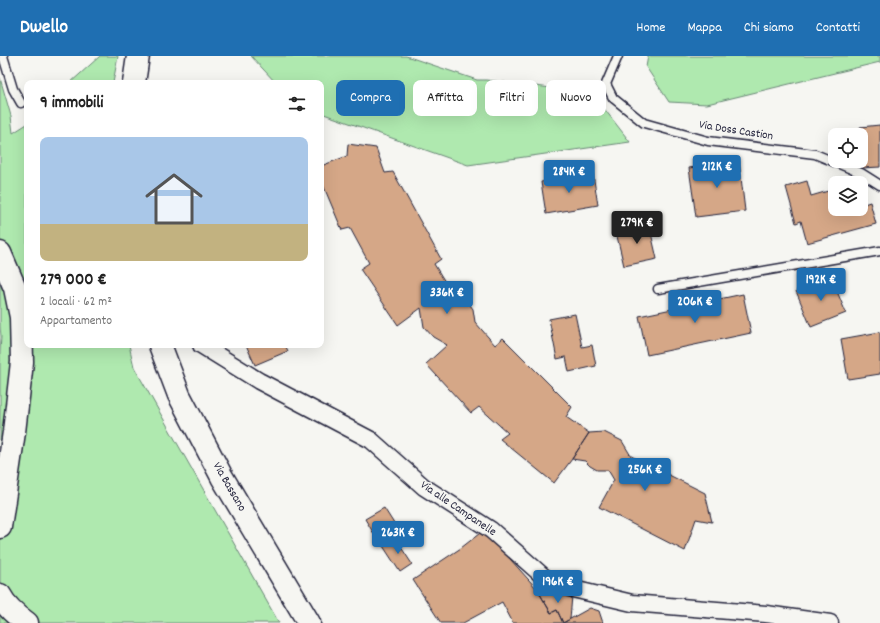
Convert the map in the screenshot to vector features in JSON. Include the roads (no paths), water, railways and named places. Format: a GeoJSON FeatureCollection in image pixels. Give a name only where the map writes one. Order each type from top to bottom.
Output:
{"type":"FeatureCollection","features":[{"type":"Feature","properties":{"kind":"main road"},"geometry":{"type":"LineString","coordinates":[[134,80],[138,56]]}},
{"type":"Feature","properties":{"kind":"main road"},"geometry":{"type":"LineString","coordinates":[[0,253],[15,288],[22,317],[22,362],[14,432],[0,527]]}},
{"type":"Feature","properties":{"kind":"main road","name":"Via Bassano"},"geometry":{"type":"LineString","coordinates":[[161,348],[179,395],[222,477],[309,623]]}},
{"type":"Feature","properties":{"kind":"main road"},"geometry":{"type":"LineString","coordinates":[[0,595],[4,603],[27,623]]}},
{"type":"Feature","properties":{"kind":"street","name":"Via alle Campanelle"},"geometry":{"type":"LineString","coordinates":[[206,348],[259,381],[371,440],[424,487],[490,530],[552,584],[632,603],[766,614],[830,623]]}},
{"type":"Feature","properties":{"kind":"lane"},"geometry":{"type":"LineString","coordinates":[[3,56],[13,89],[20,103]]}},
{"type":"Feature","properties":{"kind":"lane","name":"Via Doss Castion"},"geometry":{"type":"LineString","coordinates":[[618,56],[606,84],[612,98],[644,123],[708,141],[815,154],[861,173],[880,185]]}},
{"type":"Feature","properties":{"kind":"lane"},"geometry":{"type":"LineString","coordinates":[[658,289],[880,251]]}}]}
